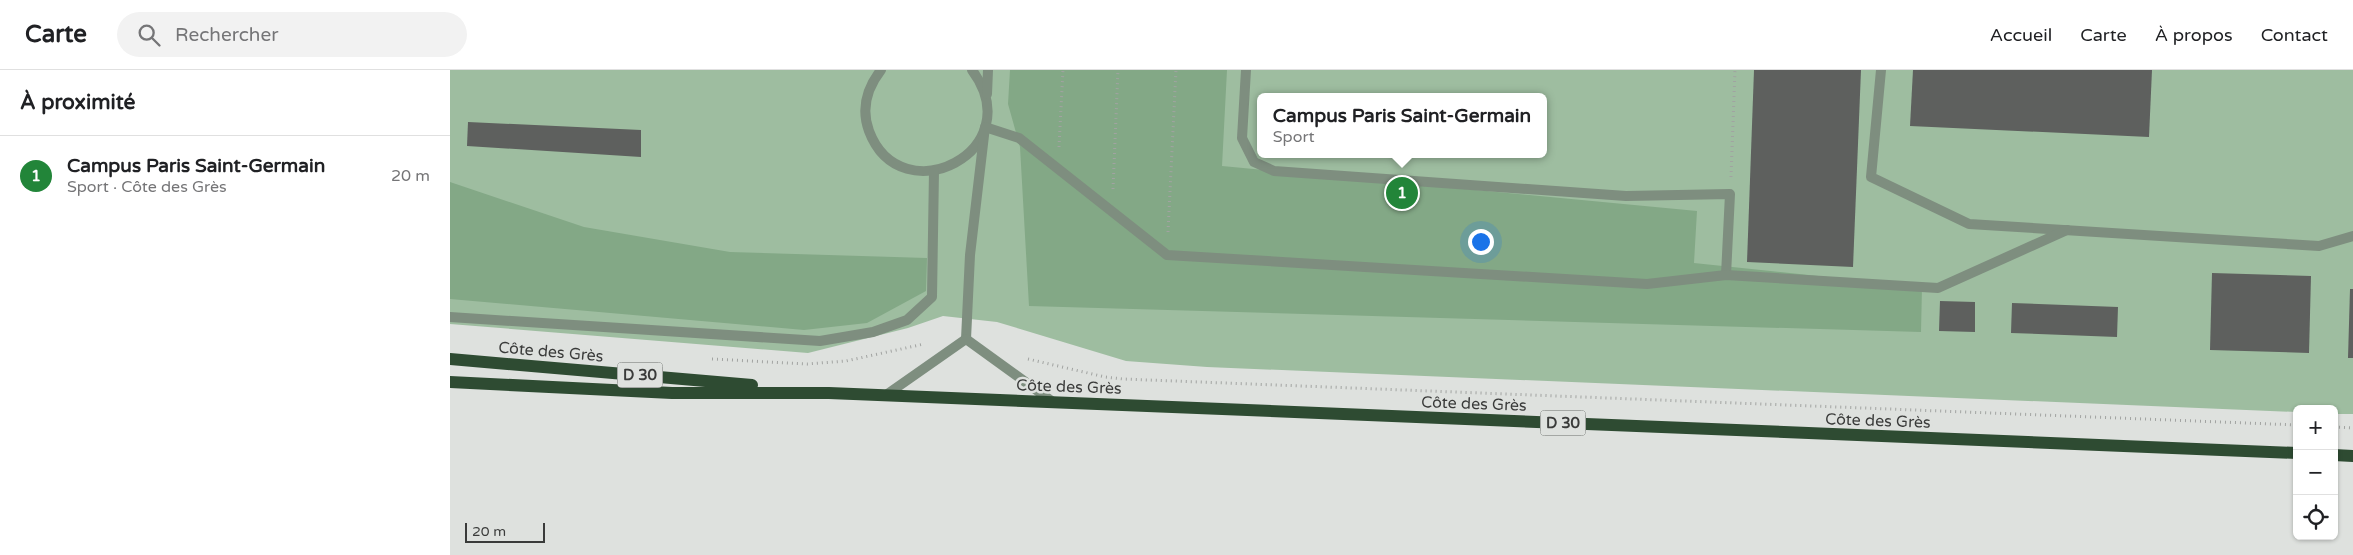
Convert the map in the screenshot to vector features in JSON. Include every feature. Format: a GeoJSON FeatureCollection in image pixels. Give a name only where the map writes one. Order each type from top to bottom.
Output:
{"type":"FeatureCollection","features":[{"type":"Feature","properties":{"kind":"main road","name":"Côte des Grès"},"geometry":{"type":"LineString","coordinates":[[450,359],[829,393]]}},
{"type":"Feature","properties":{"kind":"main road","name":"Côte des Grès"},"geometry":{"type":"LineString","coordinates":[[450,382],[672,393],[886,395],[2293,453]]}},
{"type":"Feature","properties":{"kind":"main road"},"geometry":{"type":"LineString","coordinates":[[2338,455],[2353,456]]}},
{"type":"Feature","properties":{"kind":"lane"},"geometry":{"type":"LineString","coordinates":[[881,70],[874,78],[868,93],[865,108],[867,124],[872,139],[884,154],[899,165],[916,171],[934,171],[952,166],[966,157],[978,144],[985,127]]}},
{"type":"Feature","properties":{"kind":"lane"},"geometry":{"type":"LineString","coordinates":[[972,70],[980,80],[986,97]]}},
{"type":"Feature","properties":{"kind":"lane"},"geometry":{"type":"LineString","coordinates":[[966,339],[970,255],[988,112],[986,97],[988,70]]}},
{"type":"Feature","properties":{"kind":"lane"},"geometry":{"type":"LineString","coordinates":[[1246,70],[1242,138],[1254,162],[1274,171],[1626,196],[1730,194],[1726,275]]}},
{"type":"Feature","properties":{"kind":"lane"},"geometry":{"type":"LineString","coordinates":[[1881,70],[1871,177],[1969,224],[2320,246],[2353,236]]}},
{"type":"Feature","properties":{"kind":"lane"},"geometry":{"type":"LineString","coordinates":[[985,127],[1019,138],[1167,255],[1647,284],[1726,275],[1938,288],[2067,230]]}},
{"type":"Feature","properties":{"kind":"lane"},"geometry":{"type":"LineString","coordinates":[[450,317],[820,341],[873,332],[907,320],[932,297],[934,171]]}},
{"type":"Feature","properties":{"kind":"lane"},"geometry":{"type":"LineString","coordinates":[[886,395],[966,339]]}},
{"type":"Feature","properties":{"kind":"lane"},"geometry":{"type":"LineString","coordinates":[[966,339],[1053,402]]}},
{"type":"Feature","properties":{"kind":"path"},"geometry":{"type":"LineString","coordinates":[[1058,169],[1062,70]]}},
{"type":"Feature","properties":{"kind":"path"},"geometry":{"type":"LineString","coordinates":[[1112,211],[1118,70]]}},
{"type":"Feature","properties":{"kind":"path"},"geometry":{"type":"LineString","coordinates":[[1167,255],[1176,70]]}},
{"type":"Feature","properties":{"kind":"path"},"geometry":{"type":"LineString","coordinates":[[1730,194],[1735,70]]}},
{"type":"Feature","properties":{"kind":"path"},"geometry":{"type":"LineString","coordinates":[[1025,359],[1105,378],[2293,425]]}},
{"type":"Feature","properties":{"kind":"path"},"geometry":{"type":"LineString","coordinates":[[2338,427],[2353,428]]}},
{"type":"Feature","properties":{"kind":"green space"},"geometry":{"type":"Polygon","coordinates":[[[450,70],[2353,70],[2353,414],[2338,414],[2338,405],[2293,405],[2293,412],[1207,367],[1126,361],[997,322],[943,316],[908,328],[808,353],[450,324],[450,70]]]}},
{"type":"Feature","properties":{"kind":"green space"},"geometry":{"type":"Polygon","coordinates":[[[1010,70],[1227,70],[1222,166],[1697,211],[1694,263],[1922,287],[1921,332],[1029,306],[1020,147],[1008,104],[1010,70]]]}},
{"type":"Feature","properties":{"kind":"green space"},"geometry":{"type":"Polygon","coordinates":[[[450,182],[584,227],[730,252],[927,258],[926,291],[867,323],[804,330],[450,299],[450,182]]]}},
{"type":"Feature","properties":{"kind":"building"},"geometry":{"type":"Polygon","coordinates":[[[1754,70],[1861,70],[1853,267],[1747,262],[1754,70]]]}},
{"type":"Feature","properties":{"kind":"building"},"geometry":{"type":"Polygon","coordinates":[[[1913,70],[2152,70],[2149,137],[1910,126],[1913,70]]]}},
{"type":"Feature","properties":{"kind":"building"},"geometry":{"type":"Polygon","coordinates":[[[468,122],[641,130],[641,157],[467,146],[468,122]]]}},
{"type":"Feature","properties":{"kind":"building"},"geometry":{"type":"Polygon","coordinates":[[[2212,273],[2311,276],[2309,353],[2210,350],[2212,273]]]}},
{"type":"Feature","properties":{"kind":"building"},"geometry":{"type":"Polygon","coordinates":[[[2350,289],[2353,289],[2353,358],[2348,358],[2350,289]]]}},
{"type":"Feature","properties":{"kind":"building"},"geometry":{"type":"Polygon","coordinates":[[[1940,301],[1975,302],[1975,332],[1939,331],[1940,301]]]}},
{"type":"Feature","properties":{"kind":"building"},"geometry":{"type":"Polygon","coordinates":[[[2012,303],[2118,307],[2117,337],[2011,333],[2012,303]]]}},
{"type":"Feature","properties":{"kind":"place","name":"Campus Paris Saint-Germain"},"geometry":{"type":"Point","coordinates":[1402,193]}}]}
